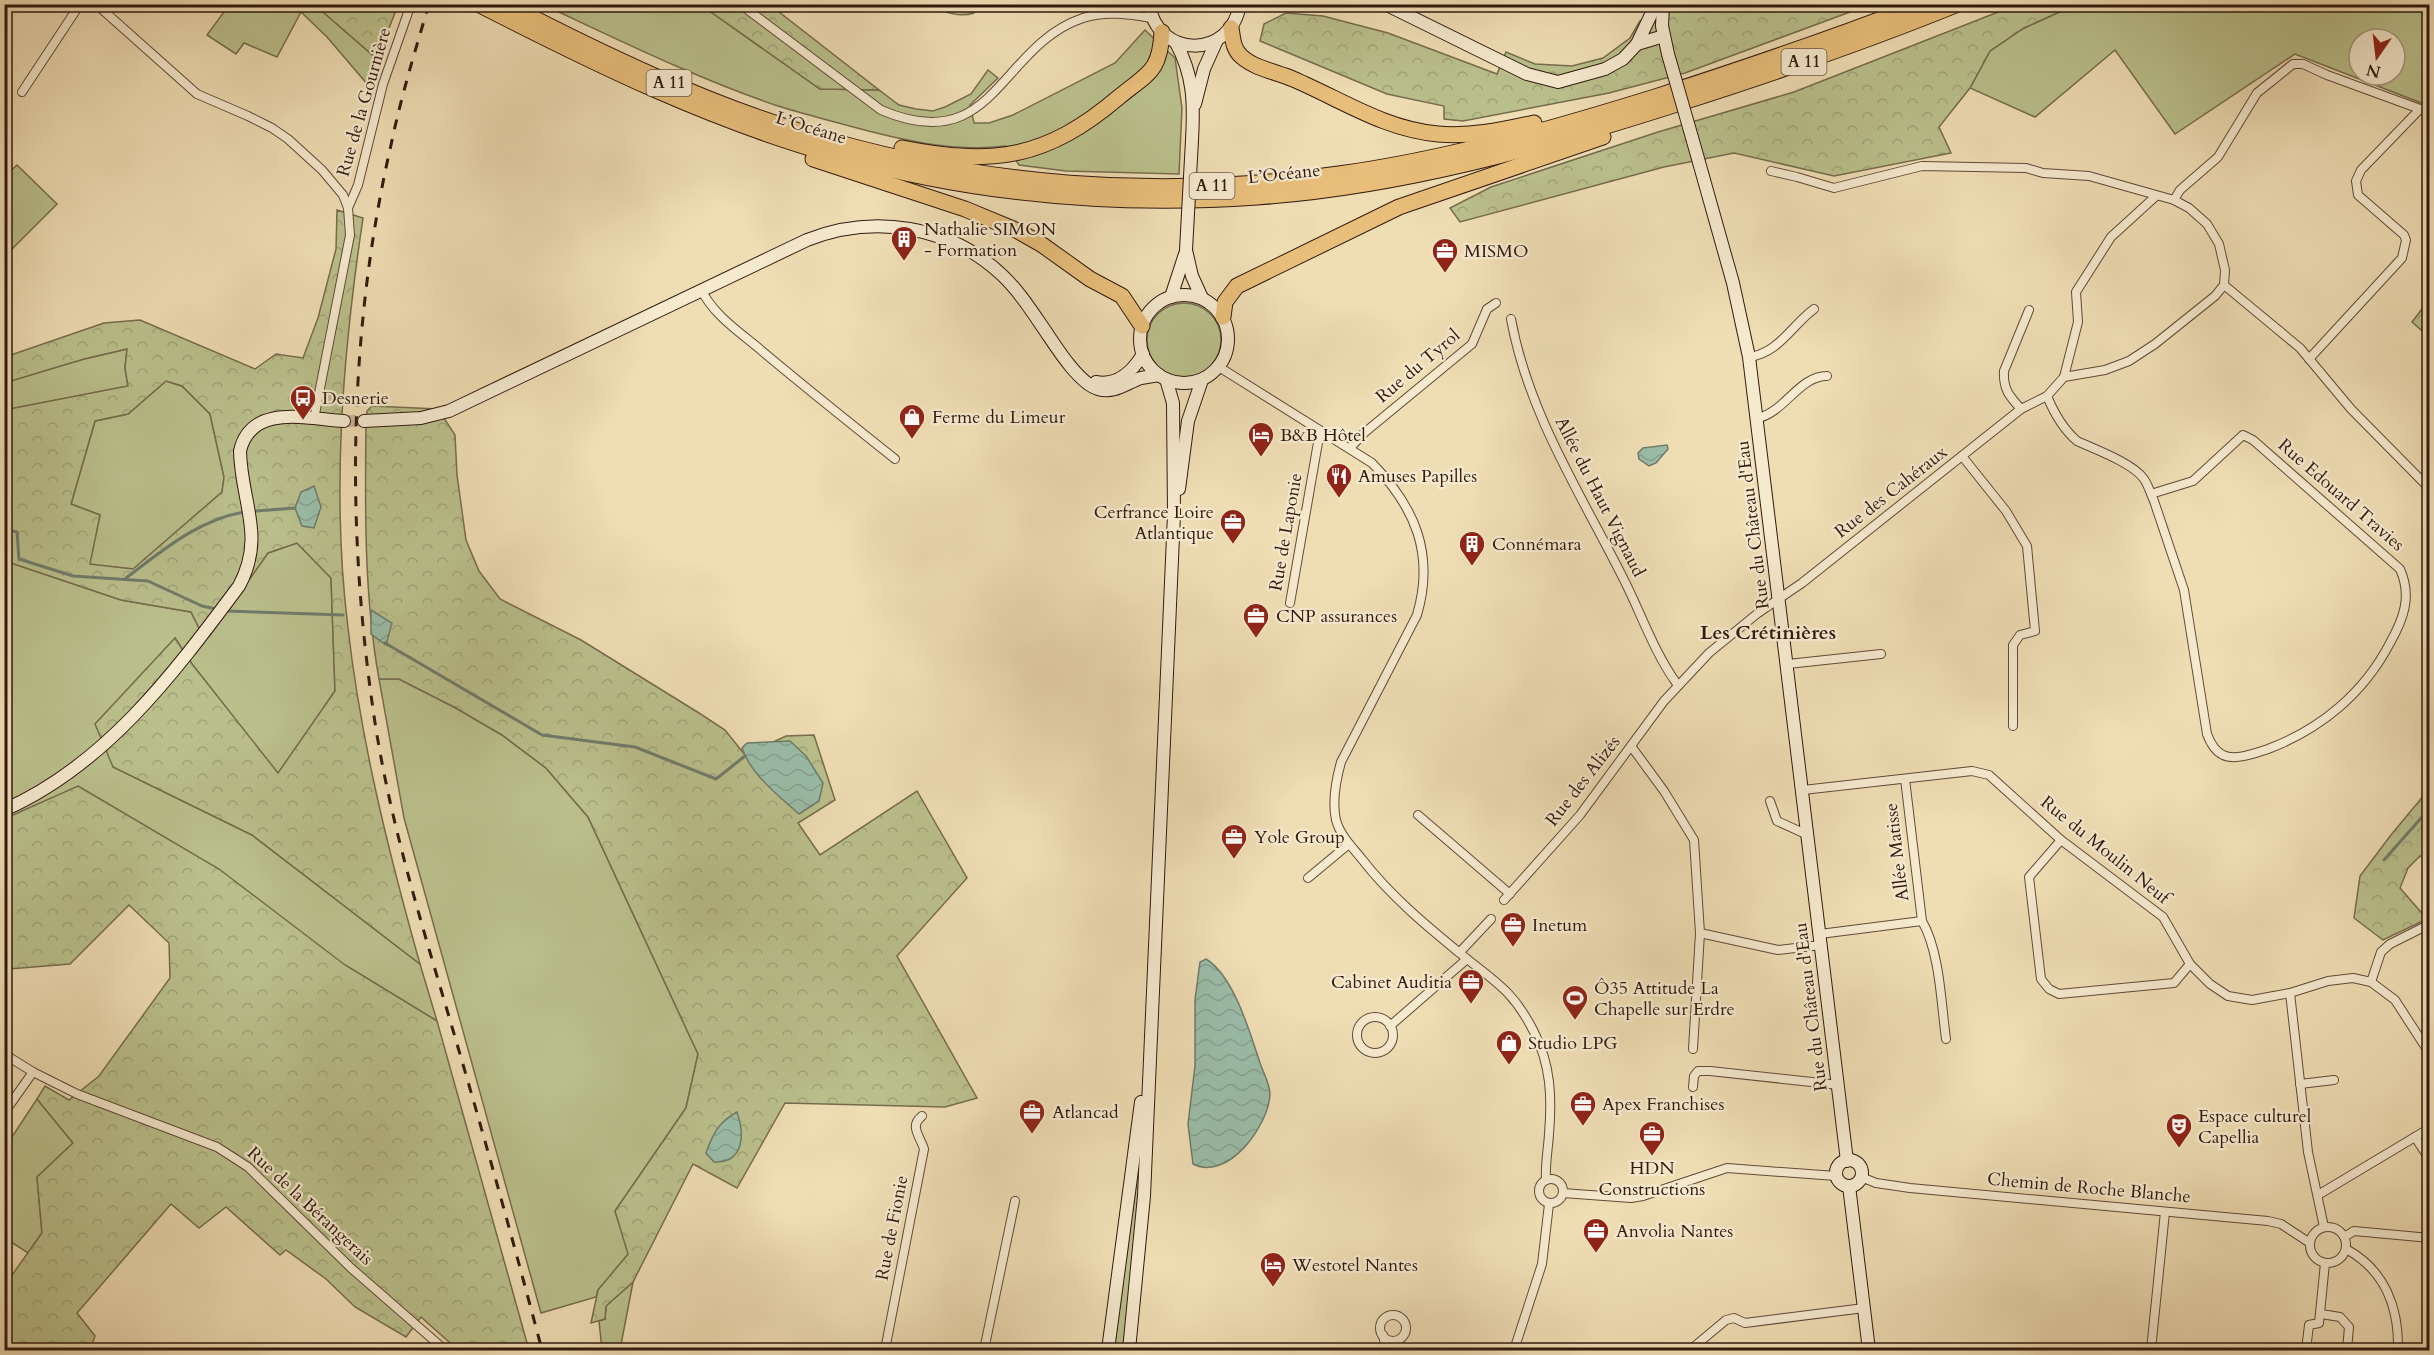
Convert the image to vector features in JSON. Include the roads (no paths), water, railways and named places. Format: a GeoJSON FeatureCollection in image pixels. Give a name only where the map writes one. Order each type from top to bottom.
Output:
{"type":"FeatureCollection","features":[{"type":"Feature","properties":{"kind":"highway","name":"L’Océane"},"geometry":{"type":"LineString","coordinates":[[478,4],[627,79],[749,129],[874,166],[960,183],[1068,196],[1171,201],[1260,197],[1378,182],[1498,156],[1648,114],[1822,55],[1958,4]]}},
{"type":"Feature","properties":{"kind":"highway","name":"L’Océane"},"geometry":{"type":"LineString","coordinates":[[506,4],[686,90],[758,117],[840,143],[937,166],[1031,180],[1125,187],[1231,185],[1299,180],[1375,169],[1477,147],[1581,119],[1761,62],[1921,4]]}},
{"type":"Feature","properties":{"kind":"highway"},"geometry":{"type":"LineString","coordinates":[[1231,28],[1234,46],[1242,57],[1251,63],[1296,80],[1376,120],[1407,129],[1442,135],[1475,134],[1561,116],[1581,119]]}},
{"type":"Feature","properties":{"kind":"highway"},"geometry":{"type":"LineString","coordinates":[[840,143],[863,140],[936,154],[985,158],[1005,156],[1041,147],[1079,128],[1149,72],[1157,63],[1161,53],[1162,32]]}},
{"type":"Feature","properties":{"kind":"highway"},"geometry":{"type":"LineString","coordinates":[[1223,317],[1225,302],[1237,286],[1345,232],[1422,199],[1641,124],[1648,114]]}},
{"type":"Feature","properties":{"kind":"highway"},"geometry":{"type":"LineString","coordinates":[[749,129],[768,144],[965,209],[1018,231],[1041,244],[1090,279],[1122,296],[1142,326]]}},
{"type":"Feature","properties":{"kind":"street"},"geometry":{"type":"LineString","coordinates":[[22,92],[80,4]]}},
{"type":"Feature","properties":{"kind":"street"},"geometry":{"type":"LineString","coordinates":[[96,4],[197,94],[248,116],[288,139],[334,182],[344,195],[348,208],[350,235],[314,419]]}},
{"type":"Feature","properties":{"kind":"street","name":"Rue de la Gournière"},"geometry":{"type":"LineString","coordinates":[[348,208],[358,185],[383,84],[411,4]]}},
{"type":"Feature","properties":{"kind":"street"},"geometry":{"type":"LineString","coordinates":[[740,4],[881,110],[906,120],[927,123],[952,120],[973,111],[997,91],[1029,53],[1066,26],[1082,18],[1109,14],[1131,14],[1151,18]]}},
{"type":"Feature","properties":{"kind":"street"},"geometry":{"type":"LineString","coordinates":[[1149,4],[1151,18],[1162,32],[1176,43],[1190,74],[1193,111],[1186,250],[1171,297]]}},
{"type":"Feature","properties":{"kind":"street"},"geometry":{"type":"LineString","coordinates":[[1385,4],[1527,74],[1558,82],[1616,64],[1637,44],[1663,31]]}},
{"type":"Feature","properties":{"kind":"street"},"geometry":{"type":"LineString","coordinates":[[1637,44],[1656,4]]}},
{"type":"Feature","properties":{"kind":"street","name":"Rue du Château d'Eau"},"geometry":{"type":"LineString","coordinates":[[1663,4],[1663,31],[1668,54],[1733,283],[1749,357],[1847,1161]]}},
{"type":"Feature","properties":{"kind":"street"},"geometry":{"type":"LineString","coordinates":[[1176,43],[1197,46],[1217,40],[1231,28],[1242,6]]}},
{"type":"Feature","properties":{"kind":"street"},"geometry":{"type":"LineString","coordinates":[[1643,28],[1663,31]]}},
{"type":"Feature","properties":{"kind":"street"},"geometry":{"type":"LineString","coordinates":[[1193,111],[1204,69],[1217,40]]}},
{"type":"Feature","properties":{"kind":"street"},"geometry":{"type":"LineString","coordinates":[[2174,200],[2180,190],[2218,157],[2256,93],[2293,64],[2303,64],[2420,109],[2430,110]]}},
{"type":"Feature","properties":{"kind":"street"},"geometry":{"type":"LineString","coordinates":[[2309,359],[2402,258],[2406,240],[2404,235],[2358,195],[2356,181],[2361,170],[2420,109]]}},
{"type":"Feature","properties":{"kind":"street"},"geometry":{"type":"LineString","coordinates":[[1771,171],[1834,188],[1922,166],[2026,168],[2043,173],[2089,176],[2174,200],[2189,208],[2207,224],[2219,244],[2226,270],[2224,285],[2215,296],[2164,337],[2129,361],[2105,370],[2064,377],[2078,322],[2076,292],[2111,237],[2156,196]]}},
{"type":"Feature","properties":{"kind":"street"},"geometry":{"type":"LineString","coordinates":[[364,421],[421,418],[449,411],[701,289],[826,233],[847,228],[875,226],[916,229],[932,233],[964,247],[1002,275],[1016,290],[1068,363],[1095,388],[1106,390],[1119,388],[1141,378],[1163,377]]}},
{"type":"Feature","properties":{"kind":"street"},"geometry":{"type":"LineString","coordinates":[[1186,250],[1192,276],[1202,298]]}},
{"type":"Feature","properties":{"kind":"street"},"geometry":{"type":"LineString","coordinates":[[2224,285],[2300,348],[2351,409],[2430,489]]}},
{"type":"Feature","properties":{"kind":"street"},"geometry":{"type":"LineString","coordinates":[[701,289],[706,300],[724,318],[895,459]]}},
{"type":"Feature","properties":{"kind":"street"},"geometry":{"type":"LineString","coordinates":[[1187,295],[1202,298],[1214,306],[1223,317],[1229,339],[1226,354],[1219,367],[1202,380],[1181,383],[1163,377],[1150,367],[1140,343],[1142,326],[1156,305],[1171,297],[1187,295]]}},
{"type":"Feature","properties":{"kind":"street","name":"Rue du Tyrol"},"geometry":{"type":"LineString","coordinates":[[1350,448],[1364,433],[1472,344],[1487,309],[1496,303]]}},
{"type":"Feature","properties":{"kind":"street"},"geometry":{"type":"LineString","coordinates":[[1749,357],[1774,348],[1800,319],[1814,309]]}},
{"type":"Feature","properties":{"kind":"street"},"geometry":{"type":"LineString","coordinates":[[2021,409],[2005,392],[2003,380],[2004,371],[2029,310]]}},
{"type":"Feature","properties":{"kind":"street","name":"Allée du Haut Vignaud"},"geometry":{"type":"LineString","coordinates":[[1510,319],[1527,381],[1544,426],[1621,574],[1665,666],[1677,684]]}},
{"type":"Feature","properties":{"kind":"street"},"geometry":{"type":"LineString","coordinates":[[1081,376],[1100,382],[1112,381],[1134,369],[1143,354]]}},
{"type":"Feature","properties":{"kind":"street"},"geometry":{"type":"LineString","coordinates":[[1219,367],[1372,463],[1403,501],[1419,537],[1425,574],[1417,615],[1349,745],[1336,786],[1336,820],[1349,844],[1371,872],[1399,901],[1463,956],[1494,978],[1509,993],[1532,1027],[1547,1064],[1552,1102],[1545,1167],[1546,1180]]}},
{"type":"Feature","properties":{"kind":"street"},"geometry":{"type":"LineString","coordinates":[[1758,418],[1769,414],[1816,376],[1827,376]]}},
{"type":"Feature","properties":{"kind":"street"},"geometry":{"type":"LineString","coordinates":[[1129,1350],[1144,1196],[1174,514],[1173,403],[1163,377]]}},
{"type":"Feature","properties":{"kind":"street","name":"Rue des Cahéraux"},"geometry":{"type":"LineString","coordinates":[[1677,684],[1708,653],[1758,613],[1780,599],[2021,409],[2047,396],[2064,377]]}},
{"type":"Feature","properties":{"kind":"street"},"geometry":{"type":"LineString","coordinates":[[1174,514],[1188,421],[1202,380]]}},
{"type":"Feature","properties":{"kind":"street","name":"Rue Edouard Travies"},"geometry":{"type":"LineString","coordinates":[[2047,396],[2052,409],[2068,434],[2135,471],[2144,479],[2184,590],[2207,734],[2211,746],[2222,755],[2230,757],[2256,753],[2292,740],[2324,719],[2350,697],[2377,668],[2398,628],[2407,602],[2406,584],[2400,569],[2253,440],[2243,435],[2193,481],[2151,494]]}},
{"type":"Feature","properties":{"kind":"street"},"geometry":{"type":"LineString","coordinates":[[4,810],[65,778],[101,749],[156,690],[239,586],[246,573],[252,551],[252,527],[240,451],[243,440],[254,426],[270,418],[288,417],[344,421]]}},
{"type":"Feature","properties":{"kind":"street","name":"Rue de Laponie"},"geometry":{"type":"LineString","coordinates":[[1290,603],[1320,431]]}},
{"type":"Feature","properties":{"kind":"street"},"geometry":{"type":"LineString","coordinates":[[1962,456],[2006,511],[2027,546],[2035,631],[2020,635],[2013,645],[2013,726]]}},
{"type":"Feature","properties":{"kind":"street"},"geometry":{"type":"LineString","coordinates":[[1788,664],[1881,654]]}},
{"type":"Feature","properties":{"kind":"street","name":"Rue des Alizés"},"geometry":{"type":"LineString","coordinates":[[1418,815],[1507,897],[1581,815],[1677,684]]}},
{"type":"Feature","properties":{"kind":"street"},"geometry":{"type":"LineString","coordinates":[[1631,746],[1694,840],[1700,933],[1693,1049]]}},
{"type":"Feature","properties":{"kind":"street","name":"Rue du Moulin Neuf"},"geometry":{"type":"LineString","coordinates":[[1803,790],[1972,771],[1982,772],[1989,775],[2061,840],[2163,917],[2190,964],[2210,984],[2228,996],[2252,1000],[2290,993],[2328,981],[2353,978],[2371,982]]}},
{"type":"Feature","properties":{"kind":"street","name":"Allée Matisse"},"geometry":{"type":"LineString","coordinates":[[1905,779],[1922,921],[1929,932],[1934,955],[1946,1039]]}},
{"type":"Feature","properties":{"kind":"street"},"geometry":{"type":"LineString","coordinates":[[1770,801],[1777,821],[1808,835]]}},
{"type":"Feature","properties":{"kind":"street"},"geometry":{"type":"LineString","coordinates":[[2061,840],[2029,877],[2041,979],[2049,989],[2059,994],[2174,983],[2190,964]]}},
{"type":"Feature","properties":{"kind":"street"},"geometry":{"type":"LineString","coordinates":[[1308,878],[1349,844]]}},
{"type":"Feature","properties":{"kind":"street"},"geometry":{"type":"LineString","coordinates":[[1390,1026],[1463,956],[1491,919]]}},
{"type":"Feature","properties":{"kind":"street","name":"Allée Matisse"},"geometry":{"type":"LineString","coordinates":[[1700,933],[1778,950],[1922,921]]}},
{"type":"Feature","properties":{"kind":"street"},"geometry":{"type":"LineString","coordinates":[[2430,924],[2390,944],[2380,952],[2371,982],[2395,1000],[2430,1054]]}},
{"type":"Feature","properties":{"kind":"street"},"geometry":{"type":"LineString","coordinates":[[2290,993],[2308,1152],[2324,1227]]}},
{"type":"Feature","properties":{"kind":"street"},"geometry":{"type":"LineString","coordinates":[[1378,1018],[1390,1026],[1393,1037],[1384,1051],[1373,1053],[1359,1044],[1357,1038],[1359,1027],[1367,1019],[1378,1018]]}},
{"type":"Feature","properties":{"kind":"street"},"geometry":{"type":"LineString","coordinates":[[1108,1350],[1150,1045]]}},
{"type":"Feature","properties":{"kind":"street","name":"Rue de la Bérangerais"},"geometry":{"type":"LineString","coordinates":[[4,1054],[33,1072],[77,1094],[217,1147],[248,1167],[351,1268],[445,1350]]}},
{"type":"Feature","properties":{"kind":"street"},"geometry":{"type":"LineString","coordinates":[[1693,1087],[1694,1076],[1698,1071],[1839,1085]]}},
{"type":"Feature","properties":{"kind":"street"},"geometry":{"type":"LineString","coordinates":[[4,1113],[33,1072]]}},
{"type":"Feature","properties":{"kind":"street"},"geometry":{"type":"LineString","coordinates":[[2300,1084],[2334,1080]]}},
{"type":"Feature","properties":{"kind":"street","name":"Rue de Fionie"},"geometry":{"type":"LineString","coordinates":[[885,1350],[924,1149],[914,1128],[916,1121],[922,1116]]}},
{"type":"Feature","properties":{"kind":"street"},"geometry":{"type":"LineString","coordinates":[[2318,1195],[2430,1128]]}},
{"type":"Feature","properties":{"kind":"street"},"geometry":{"type":"LineString","coordinates":[[2415,1137],[2430,1160]]}},
{"type":"Feature","properties":{"kind":"street"},"geometry":{"type":"LineString","coordinates":[[1847,1161],[1858,1165],[1861,1177],[1857,1183],[1850,1186],[1840,1182],[1836,1176],[1837,1168],[1847,1161]]}},
{"type":"Feature","properties":{"kind":"street"},"geometry":{"type":"LineString","coordinates":[[1563,1193],[1631,1198],[1727,1168],[1836,1176]]}},
{"type":"Feature","properties":{"kind":"street","name":"Chemin de Roche Blanche"},"geometry":{"type":"LineString","coordinates":[[1861,1177],[1876,1183],[1910,1188],[2268,1221],[2282,1224],[2310,1243]]}},
{"type":"Feature","properties":{"kind":"street"},"geometry":{"type":"LineString","coordinates":[[1546,1180],[1559,1182],[1563,1193],[1557,1202],[1549,1204],[1542,1201],[1539,1194],[1540,1184],[1546,1180]]}},
{"type":"Feature","properties":{"kind":"street"},"geometry":{"type":"LineString","coordinates":[[1850,1186],[1869,1350]]}},
{"type":"Feature","properties":{"kind":"street"},"geometry":{"type":"LineString","coordinates":[[984,1350],[1015,1201]]}},
{"type":"Feature","properties":{"kind":"street"},"geometry":{"type":"LineString","coordinates":[[1514,1350],[1542,1264],[1549,1204]]}},
{"type":"Feature","properties":{"kind":"street"},"geometry":{"type":"LineString","coordinates":[[2151,1350],[2164,1212]]}},
{"type":"Feature","properties":{"kind":"street"},"geometry":{"type":"LineString","coordinates":[[2324,1227],[2336,1229],[2344,1237],[2346,1249],[2340,1258],[2325,1263],[2320,1262],[2312,1254],[2310,1243],[2314,1233],[2324,1227]]}},
{"type":"Feature","properties":{"kind":"street"},"geometry":{"type":"LineString","coordinates":[[2344,1237],[2354,1231],[2430,1238]]}},
{"type":"Feature","properties":{"kind":"street"},"geometry":{"type":"LineString","coordinates":[[2346,1249],[2359,1256],[2370,1266],[2391,1299],[2399,1331],[2398,1350]]}},
{"type":"Feature","properties":{"kind":"street"},"geometry":{"type":"LineString","coordinates":[[2306,1350],[2309,1324],[2319,1323],[2325,1263]]}},
{"type":"Feature","properties":{"kind":"street"},"geometry":{"type":"LineString","coordinates":[[1697,1348],[1726,1320],[1734,1318],[1745,1323],[1864,1308]]}},
{"type":"Feature","properties":{"kind":"street"},"geometry":{"type":"LineString","coordinates":[[2320,1314],[2340,1317],[2349,1327],[2346,1350]]}},
{"type":"Feature","properties":{"kind":"street"},"geometry":{"type":"LineString","coordinates":[[1386,1350],[1381,1327],[1384,1319],[1391,1315],[1400,1317],[1406,1327],[1404,1335],[1397,1340],[1393,1350]]}},
{"type":"Feature","properties":{"kind":"street"},"geometry":{"type":"LineString","coordinates":[[1383,1335],[1389,1340],[1397,1340]]}},
{"type":"Feature","properties":{"kind":"water"},"geometry":{"type":"Polygon","coordinates":[[[1667,445],[1668,449],[1656,463],[1649,466],[1639,459],[1638,453],[1643,448],[1667,445]]]}},
{"type":"Feature","properties":{"kind":"water"},"geometry":{"type":"Polygon","coordinates":[[[314,486],[321,507],[314,528],[302,526],[295,508],[301,492],[314,486]]]}},
{"type":"Feature","properties":{"kind":"water"},"geometry":{"type":"Polygon","coordinates":[[[371,610],[392,623],[386,645],[371,634],[371,610]]]}},
{"type":"Feature","properties":{"kind":"water"},"geometry":{"type":"Polygon","coordinates":[[[790,741],[806,756],[823,783],[819,801],[799,814],[759,776],[742,748],[747,743],[790,741]]]}},
{"type":"Feature","properties":{"kind":"water"},"geometry":{"type":"Polygon","coordinates":[[[1206,959],[1216,967],[1233,991],[1268,1082],[1270,1094],[1262,1121],[1244,1147],[1220,1165],[1206,1167],[1193,1164],[1188,1124],[1195,1066],[1195,1000],[1200,962],[1206,959]]]}},
{"type":"Feature","properties":{"kind":"water"},"geometry":{"type":"Polygon","coordinates":[[[737,1112],[741,1138],[737,1153],[724,1161],[714,1162],[706,1153],[711,1140],[721,1124],[737,1112]]]}},
{"type":"Feature","properties":{"kind":"waterway"},"geometry":{"type":"LineString","coordinates":[[256,511],[295,508]]}},
{"type":"Feature","properties":{"kind":"waterway"},"geometry":{"type":"LineString","coordinates":[[126,578],[167,547],[196,529],[227,516],[244,512]]}},
{"type":"Feature","properties":{"kind":"waterway"},"geometry":{"type":"LineString","coordinates":[[4,529],[17,532],[19,559],[73,576],[148,581],[202,606],[216,609]]}},
{"type":"Feature","properties":{"kind":"waterway"},"geometry":{"type":"LineString","coordinates":[[227,611],[343,615]]}},
{"type":"Feature","properties":{"kind":"waterway"},"geometry":{"type":"LineString","coordinates":[[385,643],[542,735],[635,747],[716,779],[745,756]]}},
{"type":"Feature","properties":{"kind":"waterway"},"geometry":{"type":"LineString","coordinates":[[2384,860],[2430,808]]}},
{"type":"Feature","properties":{"kind":"tunnel"},"geometry":{"type":"LineString","coordinates":[[344,421],[364,421]]}},
{"type":"Feature","properties":{"kind":"railway"},"geometry":{"type":"LineString","coordinates":[[429,4],[395,127],[377,214],[367,284],[356,426],[356,497],[364,639],[380,752],[398,836],[542,1350]]}},
{"type":"Feature","properties":{"kind":"place","name":"Nathalie SIMON - Formation"},"geometry":{"type":"Point","coordinates":[904,262]}},
{"type":"Feature","properties":{"kind":"place","name":"MISMO"},"geometry":{"type":"Point","coordinates":[1445,274]}},
{"type":"Feature","properties":{"kind":"place","name":"Desnerie"},"geometry":{"type":"Point","coordinates":[303,421]}},
{"type":"Feature","properties":{"kind":"place","name":"Ferme du Limeur"},"geometry":{"type":"Point","coordinates":[912,440]}},
{"type":"Feature","properties":{"kind":"place","name":"B&B Hôtel"},"geometry":{"type":"Point","coordinates":[1261,458]}},
{"type":"Feature","properties":{"kind":"place","name":"Amuses Papilles"},"geometry":{"type":"Point","coordinates":[1339,499]}},
{"type":"Feature","properties":{"kind":"place","name":"Cerfrance Loire Atlantique"},"geometry":{"type":"Point","coordinates":[1233,545]}},
{"type":"Feature","properties":{"kind":"place","name":"Connémara"},"geometry":{"type":"Point","coordinates":[1472,567]}},
{"type":"Feature","properties":{"kind":"place","name":"CNP assurances"},"geometry":{"type":"Point","coordinates":[1256,639]}},
{"type":"Feature","properties":{"kind":"place","name":"Yole Group"},"geometry":{"type":"Point","coordinates":[1234,860]}},
{"type":"Feature","properties":{"kind":"place","name":"Inetum"},"geometry":{"type":"Point","coordinates":[1513,948]}},
{"type":"Feature","properties":{"kind":"place","name":"Cabinet Auditia"},"geometry":{"type":"Point","coordinates":[1471,1005]}},
{"type":"Feature","properties":{"kind":"place","name":"Ô35 Attitude La Chapelle sur Erdre"},"geometry":{"type":"Point","coordinates":[1575,1021]}},
{"type":"Feature","properties":{"kind":"place","name":"Studio LPG"},"geometry":{"type":"Point","coordinates":[1509,1066]}},
{"type":"Feature","properties":{"kind":"place","name":"Apex Franchises"},"geometry":{"type":"Point","coordinates":[1583,1127]}},
{"type":"Feature","properties":{"kind":"place","name":"Atlancad"},"geometry":{"type":"Point","coordinates":[1032,1135]}},
{"type":"Feature","properties":{"kind":"place","name":"Espace culturel Capellia"},"geometry":{"type":"Point","coordinates":[2179,1149]}},
{"type":"Feature","properties":{"kind":"place","name":"HDN Constructions"},"geometry":{"type":"Point","coordinates":[1652,1157]}},
{"type":"Feature","properties":{"kind":"place","name":"Anvolia Nantes"},"geometry":{"type":"Point","coordinates":[1596,1254]}},
{"type":"Feature","properties":{"kind":"place","name":"Westotel Nantes"},"geometry":{"type":"Point","coordinates":[1273,1288]}},
{"type":"Feature","properties":{"kind":"district","name":"Les Crétinières"},"geometry":{"type":"Point","coordinates":[1768,632]}}]}
